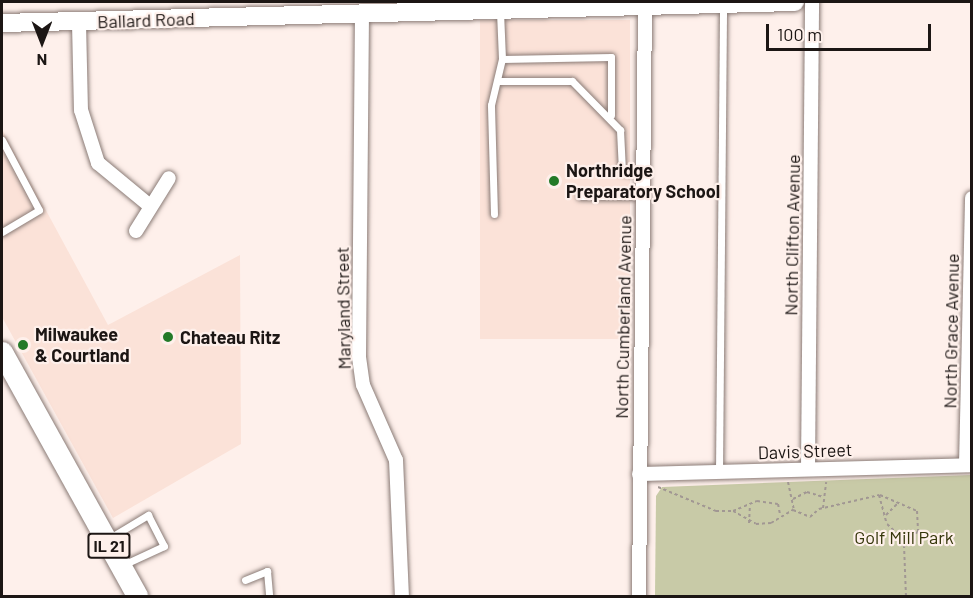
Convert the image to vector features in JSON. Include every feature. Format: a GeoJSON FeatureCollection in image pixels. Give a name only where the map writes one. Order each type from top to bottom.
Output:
{"type":"FeatureCollection","features":[{"type":"Feature","properties":{"kind":"main road","name":"IL 21"},"geometry":{"type":"LineString","coordinates":[[2,357],[137,597]]}},
{"type":"Feature","properties":{"kind":"street","name":"Ballard Road"},"geometry":{"type":"LineString","coordinates":[[2,23],[79,23],[311,8],[362,13],[645,4],[795,2]]}},
{"type":"Feature","properties":{"kind":"street","name":"North Clifton Avenue"},"geometry":{"type":"LineString","coordinates":[[808,469],[812,2]]}},
{"type":"Feature","properties":{"kind":"street","name":"North Cumberland Avenue"},"geometry":{"type":"LineString","coordinates":[[639,597],[645,4]]}},
{"type":"Feature","properties":{"kind":"street","name":"Maryland Street"},"geometry":{"type":"LineString","coordinates":[[362,13],[359,357],[363,385],[396,460],[402,597]]}},
{"type":"Feature","properties":{"kind":"street"},"geometry":{"type":"LineString","coordinates":[[79,23],[81,110],[98,163],[150,206]]}},
{"type":"Feature","properties":{"kind":"street"},"geometry":{"type":"LineString","coordinates":[[136,231],[169,178]]}},
{"type":"Feature","properties":{"kind":"street","name":"North Grace Avenue"},"geometry":{"type":"LineString","coordinates":[[969,465],[972,198]]}},
{"type":"Feature","properties":{"kind":"street","name":"Davis Street"},"geometry":{"type":"LineString","coordinates":[[639,474],[969,465]]}},
{"type":"Feature","properties":{"kind":"lane"},"geometry":{"type":"LineString","coordinates":[[719,472],[723,4]]}},
{"type":"Feature","properties":{"kind":"lane"},"geometry":{"type":"LineString","coordinates":[[494,214],[491,105],[502,59],[500,10]]}},
{"type":"Feature","properties":{"kind":"lane"},"geometry":{"type":"LineString","coordinates":[[502,59],[611,57],[611,115]]}},
{"type":"Feature","properties":{"kind":"lane"},"geometry":{"type":"LineString","coordinates":[[498,81],[572,81],[611,115],[620,130],[622,170],[643,174]]}},
{"type":"Feature","properties":{"kind":"lane"},"geometry":{"type":"LineString","coordinates":[[2,140],[39,210],[2,232]]}},
{"type":"Feature","properties":{"kind":"lane"},"geometry":{"type":"LineString","coordinates":[[580,196],[643,196]]}},
{"type":"Feature","properties":{"kind":"lane"},"geometry":{"type":"LineString","coordinates":[[106,540],[148,515],[164,546],[120,567]]}},
{"type":"Feature","properties":{"kind":"lane"},"geometry":{"type":"LineString","coordinates":[[245,580],[267,571],[266,595]]}},
{"type":"Feature","properties":{"kind":"path"},"geometry":{"type":"LineString","coordinates":[[823,508],[823,496],[828,480]]}},
{"type":"Feature","properties":{"kind":"path"},"geometry":{"type":"LineString","coordinates":[[788,481],[794,510]]}},
{"type":"Feature","properties":{"kind":"path"},"geometry":{"type":"LineString","coordinates":[[658,487],[716,511],[733,511],[750,504],[778,504],[780,514]]}},
{"type":"Feature","properties":{"kind":"path"},"geometry":{"type":"LineString","coordinates":[[793,498],[807,492],[823,496]]}},
{"type":"Feature","properties":{"kind":"path"},"geometry":{"type":"LineString","coordinates":[[733,511],[749,523],[771,523],[780,514],[794,510],[810,517],[823,508],[879,495],[918,515],[918,532],[909,536],[899,535]]}},
{"type":"Feature","properties":{"kind":"path"},"geometry":{"type":"LineString","coordinates":[[879,495],[886,515],[904,545],[906,597]]}},
{"type":"Feature","properties":{"kind":"path"},"geometry":{"type":"LineString","coordinates":[[886,515],[898,503]]}},
{"type":"Feature","properties":{"kind":"path"},"geometry":{"type":"LineString","coordinates":[[749,523],[750,504]]}},
{"type":"Feature","properties":{"kind":"path"},"geometry":{"type":"LineString","coordinates":[[904,545],[909,536]]}},
{"type":"Feature","properties":{"kind":"shaded area","name":"Northridge Preparatory School"},"geometry":{"type":"Polygon","coordinates":[[[480,20],[630,20],[630,339],[480,339],[480,20]]]}},
{"type":"Feature","properties":{"kind":"shaded area"},"geometry":{"type":"Polygon","coordinates":[[[2,129],[108,325],[240,255],[241,444],[113,518],[2,317],[2,129]]]}},
{"type":"Feature","properties":{"kind":"green space","name":"Golf Mill Park"},"geometry":{"type":"Polygon","coordinates":[[[971,475],[971,596],[655,596],[656,496],[662,487],[971,475]]]}},
{"type":"Feature","properties":{"kind":"place","name":"Northridge Preparatory School"},"geometry":{"type":"Point","coordinates":[554,181]}},
{"type":"Feature","properties":{"kind":"place","name":"Chateau Ritz"},"geometry":{"type":"Point","coordinates":[168,337]}},
{"type":"Feature","properties":{"kind":"place","name":"Milwaukee & Courtland"},"geometry":{"type":"Point","coordinates":[23,345]}}]}
